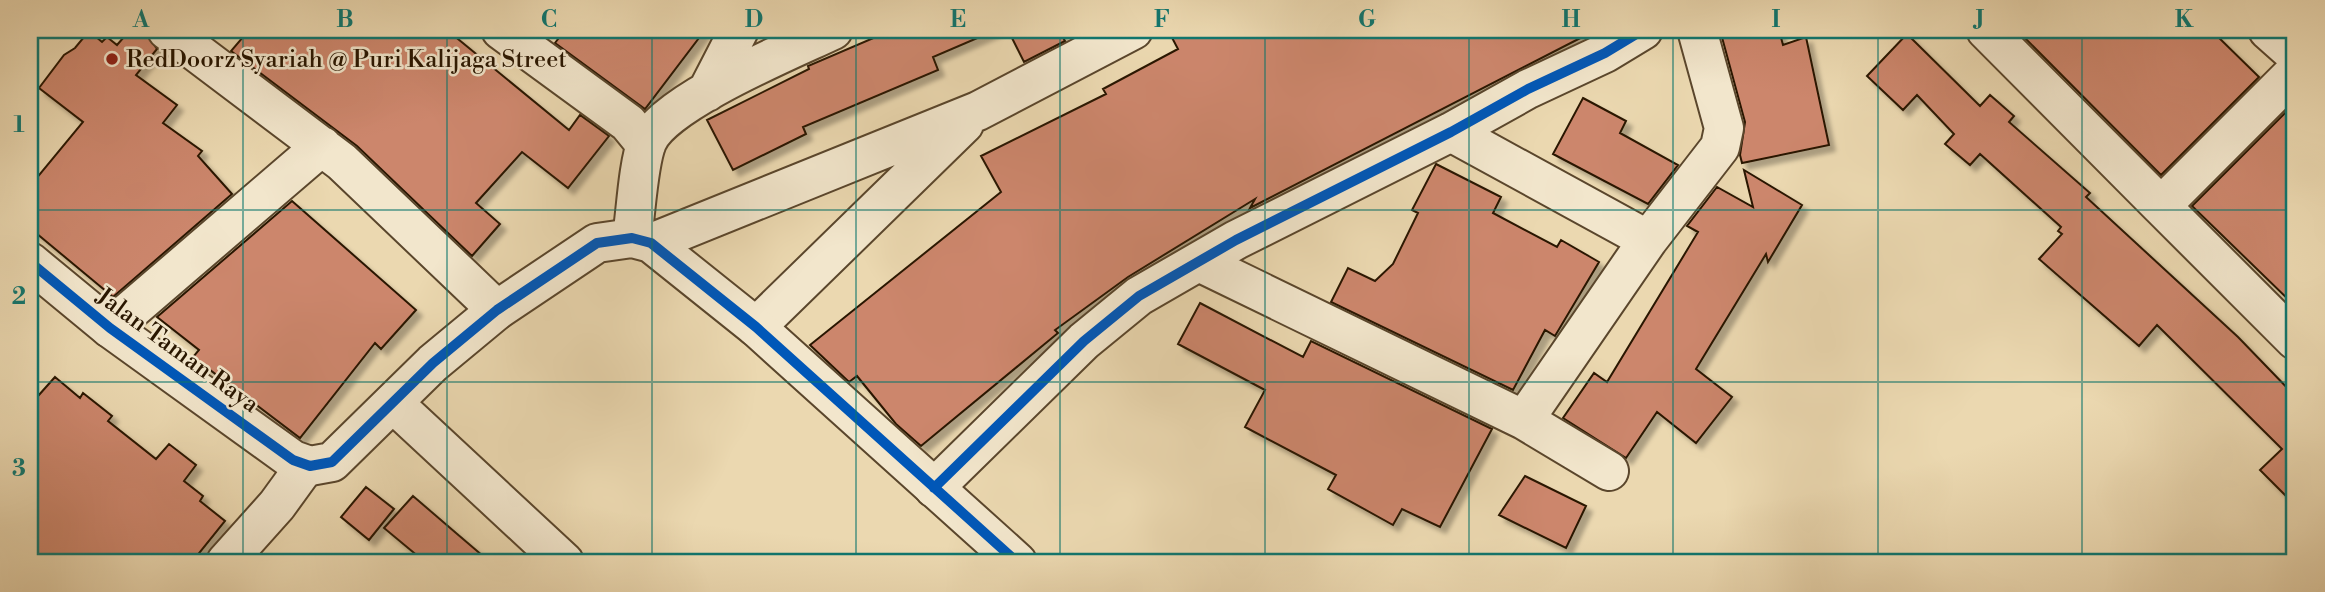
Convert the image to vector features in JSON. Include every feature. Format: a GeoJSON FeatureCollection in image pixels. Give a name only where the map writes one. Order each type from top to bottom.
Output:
{"type":"FeatureCollection","features":[{"type":"Feature","properties":{"kind":"street"},"geometry":{"type":"LineString","coordinates":[[167,30],[322,146],[497,310]]}},
{"type":"Feature","properties":{"kind":"street"},"geometry":{"type":"LineString","coordinates":[[707,92],[739,30]]}},
{"type":"Feature","properties":{"kind":"street"},"geometry":{"type":"LineString","coordinates":[[642,240],[646,145],[661,122],[707,92],[833,30]]}},
{"type":"Feature","properties":{"kind":"street"},"geometry":{"type":"LineString","coordinates":[[237,558],[306,465],[332,462],[433,363],[497,310],[597,243],[642,240],[978,111],[1133,30]]}},
{"type":"Feature","properties":{"kind":"street"},"geometry":{"type":"LineString","coordinates":[[934,488],[1084,341],[1139,296],[1199,262],[1451,132],[1528,89],[1598,41],[1643,30]]}},
{"type":"Feature","properties":{"kind":"street"},"geometry":{"type":"LineString","coordinates":[[1524,420],[1648,240],[1717,154],[1724,128],[1697,30]]}},
{"type":"Feature","properties":{"kind":"street"},"geometry":{"type":"LineString","coordinates":[[1986,30],[2295,340]]}},
{"type":"Feature","properties":{"kind":"street"},"geometry":{"type":"LineString","coordinates":[[2268,30],[2295,54]]}},
{"type":"Feature","properties":{"kind":"street"},"geometry":{"type":"LineString","coordinates":[[526,37],[628,123],[646,145]]}},
{"type":"Feature","properties":{"kind":"street"},"geometry":{"type":"LineString","coordinates":[[2161,206],[2295,72]]}},
{"type":"Feature","properties":{"kind":"street"},"geometry":{"type":"LineString","coordinates":[[756,327],[978,111]]}},
{"type":"Feature","properties":{"kind":"street"},"geometry":{"type":"LineString","coordinates":[[1451,132],[1648,240]]}},
{"type":"Feature","properties":{"kind":"street"},"geometry":{"type":"LineString","coordinates":[[110,328],[322,146]]}},
{"type":"Feature","properties":{"kind":"street"},"geometry":{"type":"LineString","coordinates":[[642,240],[756,327],[1017,562]]}},
{"type":"Feature","properties":{"kind":"street","name":"Jalan Taman Raya"},"geometry":{"type":"LineString","coordinates":[[30,262],[110,328],[293,460],[306,465]]}},
{"type":"Feature","properties":{"kind":"street"},"geometry":{"type":"LineString","coordinates":[[1199,262],[1524,420],[1609,471]]}},
{"type":"Feature","properties":{"kind":"street"},"geometry":{"type":"LineString","coordinates":[[393,403],[564,562]]}},
{"type":"Feature","properties":{"kind":"building"},"geometry":{"type":"Polygon","coordinates":[[[130,30],[144,30],[157,49],[136,75],[177,105],[163,123],[202,151],[198,156],[232,194],[113,297],[30,228],[30,186],[83,122],[39,88],[64,55],[75,48],[89,31],[102,42],[107,37],[117,45],[130,30]]]}},
{"type":"Feature","properties":{"kind":"building"},"geometry":{"type":"Polygon","coordinates":[[[249,30],[447,30],[569,130],[580,115],[609,136],[568,188],[522,152],[476,203],[500,224],[472,256],[357,146],[231,51],[249,30]]]}},
{"type":"Feature","properties":{"kind":"building"},"geometry":{"type":"Polygon","coordinates":[[[565,30],[705,30],[645,109],[555,43],[565,30]]]}},
{"type":"Feature","properties":{"kind":"building"},"geometry":{"type":"Polygon","coordinates":[[[892,30],[996,30],[933,57],[938,70],[803,127],[806,134],[733,170],[707,120],[809,69],[808,66],[892,30]]]}},
{"type":"Feature","properties":{"kind":"building"},"geometry":{"type":"Polygon","coordinates":[[[1008,30],[1059,30],[1065,41],[1024,62],[1008,30]]]}},
{"type":"Feature","properties":{"kind":"building"},"geometry":{"type":"Polygon","coordinates":[[[1168,30],[1596,30],[1250,208],[1255,199],[1128,277],[1055,330],[1058,333],[921,446],[896,424],[857,376],[849,382],[810,345],[1001,192],[981,156],[1106,94],[1103,89],[1178,49],[1168,30]]]}},
{"type":"Feature","properties":{"kind":"building"},"geometry":{"type":"Polygon","coordinates":[[[1720,30],[1779,30],[1783,45],[1806,37],[1829,145],[1742,163],[1740,155],[1745,122],[1720,30]]]}},
{"type":"Feature","properties":{"kind":"building"},"geometry":{"type":"Polygon","coordinates":[[[2017,30],[2211,30],[2259,77],[2161,175],[2017,30]]]}},
{"type":"Feature","properties":{"kind":"building"},"geometry":{"type":"Polygon","coordinates":[[[1907,34],[1980,106],[1990,95],[2014,116],[2009,122],[2090,193],[2086,197],[2238,337],[2295,396],[2295,505],[2260,470],[2282,449],[2157,325],[2139,346],[2039,259],[2062,234],[2058,231],[2061,227],[1980,154],[1970,165],[1945,144],[1954,134],[1917,95],[1903,110],[1867,76],[1907,34]]]}},
{"type":"Feature","properties":{"kind":"building"},"geometry":{"type":"Polygon","coordinates":[[[1583,98],[1626,121],[1620,133],[1678,165],[1648,204],[1553,154],[1583,98]]]}},
{"type":"Feature","properties":{"kind":"building"},"geometry":{"type":"Polygon","coordinates":[[[2289,109],[2295,114],[2295,306],[2192,206],[2289,109]]]}},
{"type":"Feature","properties":{"kind":"building"},"geometry":{"type":"Polygon","coordinates":[[[1436,164],[1501,197],[1493,213],[1557,247],[1561,240],[1599,262],[1555,336],[1545,330],[1513,390],[1331,302],[1348,268],[1375,281],[1393,264],[1418,213],[1412,210],[1436,164]]]}},
{"type":"Feature","properties":{"kind":"building"},"geometry":{"type":"Polygon","coordinates":[[[1744,170],[1802,205],[1768,262],[1766,254],[1696,369],[1732,397],[1696,443],[1657,412],[1626,458],[1563,418],[1594,373],[1607,382],[1698,232],[1687,226],[1717,187],[1753,207],[1744,170]]]}},
{"type":"Feature","properties":{"kind":"building"},"geometry":{"type":"Polygon","coordinates":[[[292,201],[416,310],[381,349],[375,343],[300,438],[193,357],[199,350],[157,317],[292,201]]]}},
{"type":"Feature","properties":{"kind":"building"},"geometry":{"type":"Polygon","coordinates":[[[1200,303],[1303,357],[1311,341],[1492,429],[1440,527],[1402,509],[1393,525],[1328,489],[1336,475],[1245,427],[1265,390],[1178,344],[1200,303]]]}},
{"type":"Feature","properties":{"kind":"building"},"geometry":{"type":"Polygon","coordinates":[[[55,377],[80,398],[83,393],[112,416],[108,421],[156,459],[169,444],[196,465],[184,481],[203,496],[200,501],[225,521],[192,562],[40,562],[30,554],[30,405],[55,377]]]}},
{"type":"Feature","properties":{"kind":"building"},"geometry":{"type":"Polygon","coordinates":[[[1525,476],[1586,506],[1566,548],[1499,515],[1525,476]]]}},
{"type":"Feature","properties":{"kind":"building"},"geometry":{"type":"Polygon","coordinates":[[[366,487],[394,509],[369,540],[341,517],[366,487]]]}},
{"type":"Feature","properties":{"kind":"building"},"geometry":{"type":"Polygon","coordinates":[[[413,496],[490,562],[425,562],[384,528],[413,496]]]}},
{"type":"Feature","properties":{"kind":"cycle path"},"geometry":{"type":"LineString","coordinates":[[934,488],[1084,341],[1139,296],[1236,240],[1451,132],[1528,89],[1605,53],[1643,30]]}},
{"type":"Feature","properties":{"kind":"cycle path"},"geometry":{"type":"LineString","coordinates":[[30,262],[110,328],[293,460],[310,466],[332,462],[433,363],[497,310],[597,243],[632,238],[651,243],[756,327],[1017,562]]}},
{"type":"Feature","properties":{"kind":"place","name":"RedDoorz Syariah @ Puri Kalijaga Street"},"geometry":{"type":"Point","coordinates":[112,59]}}]}
